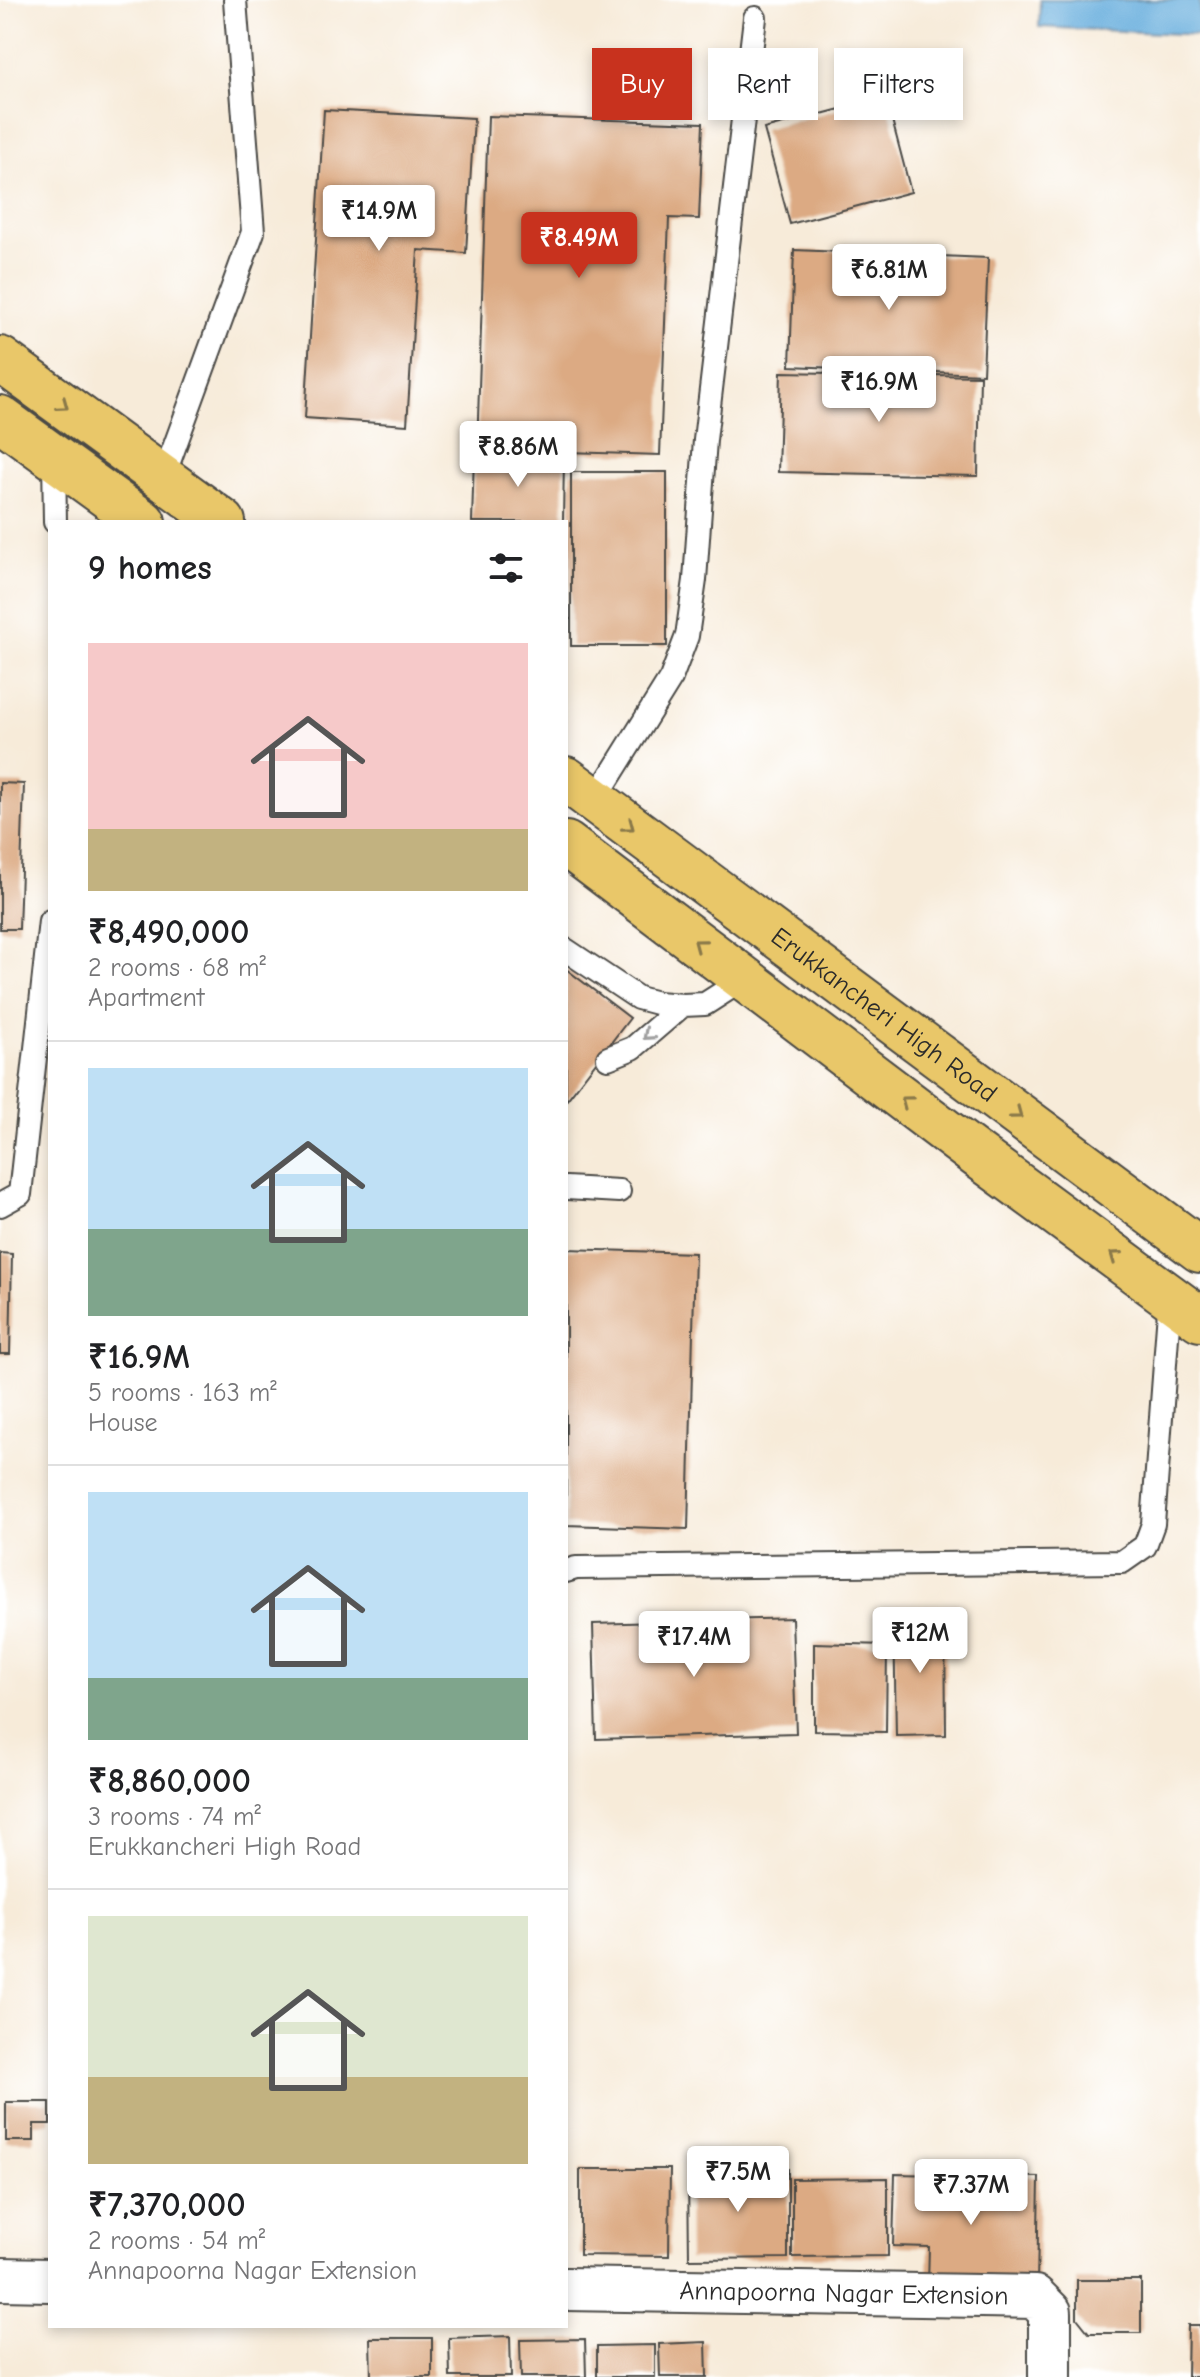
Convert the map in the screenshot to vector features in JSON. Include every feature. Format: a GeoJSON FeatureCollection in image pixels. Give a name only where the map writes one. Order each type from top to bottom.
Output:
{"type":"FeatureCollection","features":[{"type":"Feature","properties":{"kind":"main road"},"geometry":{"type":"LineString","coordinates":[[0,359],[220,520]]}},
{"type":"Feature","properties":{"kind":"main road"},"geometry":{"type":"LineString","coordinates":[[0,418],[140,520]]}},
{"type":"Feature","properties":{"kind":"main road","name":"Erukkancheri High Road"},"geometry":{"type":"LineString","coordinates":[[580,790],[1200,1250]]}},
{"type":"Feature","properties":{"kind":"main road"},"geometry":{"type":"LineString","coordinates":[[568,846],[1185,1308]]}},
{"type":"Feature","properties":{"kind":"street"},"geometry":{"type":"LineString","coordinates":[[0,2279],[48,2280]]}},
{"type":"Feature","properties":{"kind":"street","name":"Annapoorna Nagar Extension"},"geometry":{"type":"LineString","coordinates":[[568,2289],[1035,2297],[1050,2312],[1050,2377]]}},
{"type":"Feature","properties":{"kind":"lane"},"geometry":{"type":"LineString","coordinates":[[163,478],[253,232],[235,0]]}},
{"type":"Feature","properties":{"kind":"lane"},"geometry":{"type":"LineString","coordinates":[[580,790],[671,678],[687,636],[695,580],[705,440],[755,18]]}},
{"type":"Feature","properties":{"kind":"lane"},"geometry":{"type":"LineString","coordinates":[[54,458],[55,520]]}},
{"type":"Feature","properties":{"kind":"lane"},"geometry":{"type":"LineString","coordinates":[[0,1205],[20,1194],[48,939]]}},
{"type":"Feature","properties":{"kind":"lane"},"geometry":{"type":"LineString","coordinates":[[568,951],[638,998],[657,1003],[705,1004],[744,979]]}},
{"type":"Feature","properties":{"kind":"lane"},"geometry":{"type":"LineString","coordinates":[[608,1058],[633,1048],[683,1005]]}},
{"type":"Feature","properties":{"kind":"lane"},"geometry":{"type":"LineString","coordinates":[[568,1188],[619,1191]]}},
{"type":"Feature","properties":{"kind":"lane"},"geometry":{"type":"LineString","coordinates":[[568,1570],[1122,1562],[1145,1546],[1153,1524],[1185,1308]]}},
{"type":"Feature","properties":{"kind":"water"},"geometry":{"type":"Polygon","coordinates":[[[1040,0],[1200,0],[1200,35],[1039,27],[1040,0]]]}},
{"type":"Feature","properties":{"kind":"building"},"geometry":{"type":"Polygon","coordinates":[[[324,110],[474,118],[466,253],[418,250],[407,425],[305,418],[324,110]]]}},
{"type":"Feature","properties":{"kind":"building"},"geometry":{"type":"Polygon","coordinates":[[[834,111],[834,120],[892,120],[911,192],[790,224],[764,129],[798,120],[818,120],[818,115],[834,111]]]}},
{"type":"Feature","properties":{"kind":"building"},"geometry":{"type":"Polygon","coordinates":[[[488,116],[703,123],[699,219],[669,218],[660,455],[477,449],[488,116]]]}},
{"type":"Feature","properties":{"kind":"building"},"geometry":{"type":"Polygon","coordinates":[[[794,250],[988,258],[983,374],[790,366],[794,250]]]}},
{"type":"Feature","properties":{"kind":"building"},"geometry":{"type":"Polygon","coordinates":[[[781,372],[980,376],[978,476],[778,472],[781,372]]]}},
{"type":"Feature","properties":{"kind":"building"},"geometry":{"type":"Polygon","coordinates":[[[474,455],[564,457],[563,520],[472,520],[474,455]]]}},
{"type":"Feature","properties":{"kind":"building"},"geometry":{"type":"Polygon","coordinates":[[[571,472],[667,472],[667,646],[571,646],[571,472]]]}},
{"type":"Feature","properties":{"kind":"building"},"geometry":{"type":"Polygon","coordinates":[[[0,783],[24,784],[19,929],[0,929],[0,783]]]}},
{"type":"Feature","properties":{"kind":"building"},"geometry":{"type":"Polygon","coordinates":[[[568,971],[630,1018],[568,1098],[568,971]]]}},
{"type":"Feature","properties":{"kind":"building"},"geometry":{"type":"Polygon","coordinates":[[[568,1249],[695,1253],[688,1529],[568,1525],[568,1249]]]}},
{"type":"Feature","properties":{"kind":"building"},"geometry":{"type":"Polygon","coordinates":[[[0,1253],[12,1254],[10,1354],[0,1354],[0,1253]]]}},
{"type":"Feature","properties":{"kind":"building"},"geometry":{"type":"Polygon","coordinates":[[[894,1615],[945,1615],[946,1735],[896,1736],[894,1615]]]}},
{"type":"Feature","properties":{"kind":"building"},"geometry":{"type":"Polygon","coordinates":[[[792,1618],[796,1733],[596,1739],[593,1624],[792,1618]]]}},
{"type":"Feature","properties":{"kind":"building"},"geometry":{"type":"Polygon","coordinates":[[[814,1643],[887,1645],[886,1732],[814,1731],[814,1643]]]}},
{"type":"Feature","properties":{"kind":"building"},"geometry":{"type":"Polygon","coordinates":[[[6,2102],[48,2102],[48,2124],[34,2124],[34,2141],[6,2141],[6,2102]]]}},
{"type":"Feature","properties":{"kind":"building"},"geometry":{"type":"Polygon","coordinates":[[[580,2169],[670,2169],[669,2256],[580,2255],[580,2169]]]}},
{"type":"Feature","properties":{"kind":"building"},"geometry":{"type":"Polygon","coordinates":[[[788,2169],[788,2258],[689,2259],[688,2170],[788,2169]]]}},
{"type":"Feature","properties":{"kind":"building"},"geometry":{"type":"Polygon","coordinates":[[[895,2174],[1039,2177],[1037,2286],[928,2284],[929,2247],[893,2246],[895,2174]]]}},
{"type":"Feature","properties":{"kind":"building"},"geometry":{"type":"Polygon","coordinates":[[[888,2178],[888,2256],[792,2257],[792,2179],[888,2178]]]}},
{"type":"Feature","properties":{"kind":"building"},"geometry":{"type":"Polygon","coordinates":[[[1077,2280],[1141,2280],[1141,2333],[1089,2333],[1077,2318],[1077,2280]]]}},
{"type":"Feature","properties":{"kind":"building"},"geometry":{"type":"Polygon","coordinates":[[[1188,2325],[1200,2325],[1200,2377],[1187,2377],[1188,2325]]]}},
{"type":"Feature","properties":{"kind":"building"},"geometry":{"type":"Polygon","coordinates":[[[510,2336],[511,2377],[450,2377],[449,2338],[510,2336]]]}},
{"type":"Feature","properties":{"kind":"building"},"geometry":{"type":"Polygon","coordinates":[[[370,2338],[432,2338],[432,2377],[371,2377],[370,2338]]]}},
{"type":"Feature","properties":{"kind":"building"},"geometry":{"type":"Polygon","coordinates":[[[585,2339],[586,2377],[521,2377],[520,2340],[585,2339]]]}},
{"type":"Feature","properties":{"kind":"building"},"geometry":{"type":"Polygon","coordinates":[[[706,2342],[707,2377],[660,2377],[659,2344],[706,2342]]]}},
{"type":"Feature","properties":{"kind":"building"},"geometry":{"type":"Polygon","coordinates":[[[655,2345],[655,2377],[597,2377],[597,2346],[655,2345]]]}}]}
